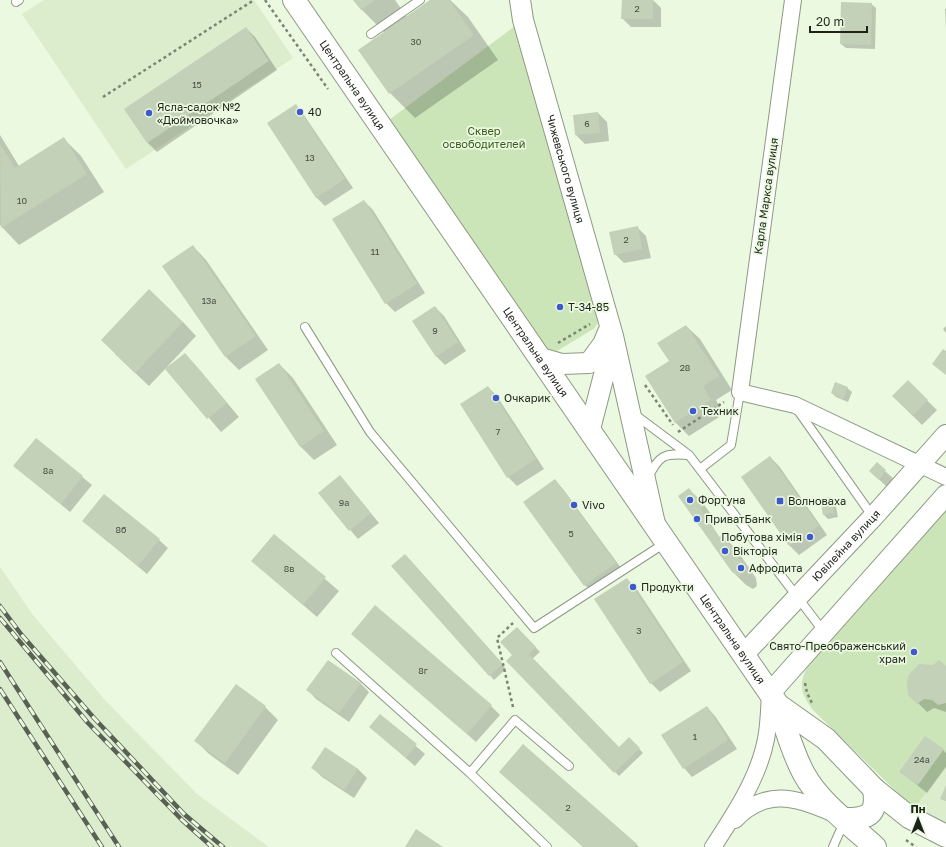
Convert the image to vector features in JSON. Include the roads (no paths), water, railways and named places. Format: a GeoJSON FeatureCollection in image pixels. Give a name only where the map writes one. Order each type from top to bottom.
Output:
{"type":"FeatureCollection","features":[{"type":"Feature","properties":{"kind":"main road","name":"Центральна вулиця"},"geometry":{"type":"LineString","coordinates":[[294,0],[661,532],[774,699],[795,756],[805,776],[820,796],[875,847]]}},
{"type":"Feature","properties":{"kind":"main road","name":"Центральна вулиця"},"geometry":{"type":"LineString","coordinates":[[774,699],[826,739],[874,789],[909,816],[946,836]]}},
{"type":"Feature","properties":{"kind":"main road"},"geometry":{"type":"LineString","coordinates":[[845,819],[862,819],[870,814],[876,802],[874,789]]}},
{"type":"Feature","properties":{"kind":"street","name":"Чижевського вулиця"},"geometry":{"type":"LineString","coordinates":[[520,0],[523,20],[606,328],[630,411],[646,483],[661,532]]}},
{"type":"Feature","properties":{"kind":"street","name":"Карла Маркса вулиця"},"geometry":{"type":"LineString","coordinates":[[740,392],[793,0]]}},
{"type":"Feature","properties":{"kind":"street"},"geometry":{"type":"LineString","coordinates":[[541,358],[562,364],[588,363],[604,344],[606,328]]}},
{"type":"Feature","properties":{"kind":"street"},"geometry":{"type":"LineString","coordinates":[[590,429],[606,328]]}},
{"type":"Feature","properties":{"kind":"street"},"geometry":{"type":"LineString","coordinates":[[740,392],[795,405],[946,477]]}},
{"type":"Feature","properties":{"kind":"street","name":"Ювілейна вулиця"},"geometry":{"type":"LineString","coordinates":[[744,654],[873,517],[946,434]]}},
{"type":"Feature","properties":{"kind":"street"},"geometry":{"type":"LineString","coordinates":[[717,842],[759,764],[774,699],[824,632],[946,495]]}},
{"type":"Feature","properties":{"kind":"street"},"geometry":{"type":"LineString","coordinates":[[717,842],[752,805],[769,798],[787,798],[812,804],[845,819]]}},
{"type":"Feature","properties":{"kind":"lane"},"geometry":{"type":"LineString","coordinates":[[371,34],[420,0]]}},
{"type":"Feature","properties":{"kind":"lane"},"geometry":{"type":"LineString","coordinates":[[305,327],[370,432],[534,628],[661,532]]}},
{"type":"Feature","properties":{"kind":"lane"},"geometry":{"type":"LineString","coordinates":[[700,469],[731,445],[740,392]]}},
{"type":"Feature","properties":{"kind":"lane"},"geometry":{"type":"LineString","coordinates":[[795,405],[873,517]]}},
{"type":"Feature","properties":{"kind":"lane"},"geometry":{"type":"LineString","coordinates":[[630,411],[689,455],[824,632]]}},
{"type":"Feature","properties":{"kind":"lane"},"geometry":{"type":"LineString","coordinates":[[646,483],[656,462],[669,454],[689,455]]}},
{"type":"Feature","properties":{"kind":"lane"},"geometry":{"type":"LineString","coordinates":[[336,653],[470,773],[546,847]]}},
{"type":"Feature","properties":{"kind":"lane"},"geometry":{"type":"LineString","coordinates":[[470,773],[515,720],[569,766]]}},
{"type":"Feature","properties":{"kind":"lane"},"geometry":{"type":"LineString","coordinates":[[833,847],[845,819]]}},
{"type":"Feature","properties":{"kind":"railway"},"geometry":{"type":"LineString","coordinates":[[0,606],[21,634],[94,718],[184,814],[223,847]]}},
{"type":"Feature","properties":{"kind":"railway"},"geometry":{"type":"LineString","coordinates":[[0,618],[88,723],[182,820],[212,847]]}},
{"type":"Feature","properties":{"kind":"railway"},"geometry":{"type":"LineString","coordinates":[[0,662],[119,847]]}},
{"type":"Feature","properties":{"kind":"railway"},"geometry":{"type":"LineString","coordinates":[[0,689],[102,847]]}},
{"type":"Feature","properties":{"kind":"place","name":"40"},"geometry":{"type":"Point","coordinates":[300,112]}},
{"type":"Feature","properties":{"kind":"place","name":"Ясла-садок №2 «Дюймовочка»"},"geometry":{"type":"Point","coordinates":[149,113]}},
{"type":"Feature","properties":{"kind":"place","name":"Т-34-85"},"geometry":{"type":"Point","coordinates":[560,307]}},
{"type":"Feature","properties":{"kind":"place","name":"Очкарик"},"geometry":{"type":"Point","coordinates":[496,398]}},
{"type":"Feature","properties":{"kind":"place","name":"Техник"},"geometry":{"type":"Point","coordinates":[693,411]}},
{"type":"Feature","properties":{"kind":"place","name":"Фортуна"},"geometry":{"type":"Point","coordinates":[690,500]}},
{"type":"Feature","properties":{"kind":"place","name":"Волноваха"},"geometry":{"type":"Point","coordinates":[780,501]}},
{"type":"Feature","properties":{"kind":"place","name":"Vivo"},"geometry":{"type":"Point","coordinates":[574,505]}},
{"type":"Feature","properties":{"kind":"place","name":"ПриватБанк"},"geometry":{"type":"Point","coordinates":[697,519]}},
{"type":"Feature","properties":{"kind":"place","name":"Побутова хімія"},"geometry":{"type":"Point","coordinates":[810,537]}},
{"type":"Feature","properties":{"kind":"place","name":"Вікторія"},"geometry":{"type":"Point","coordinates":[725,551]}},
{"type":"Feature","properties":{"kind":"place","name":"Афродита"},"geometry":{"type":"Point","coordinates":[741,568]}},
{"type":"Feature","properties":{"kind":"place","name":"Продукти"},"geometry":{"type":"Point","coordinates":[633,587]}},
{"type":"Feature","properties":{"kind":"place","name":"Свято-Преображенський храм"},"geometry":{"type":"Point","coordinates":[914,652]}},
{"type":"Feature","properties":{"kind":"park label","name":"Сквер освободителей"},"geometry":{"type":"Point","coordinates":[484,137]}}]}
